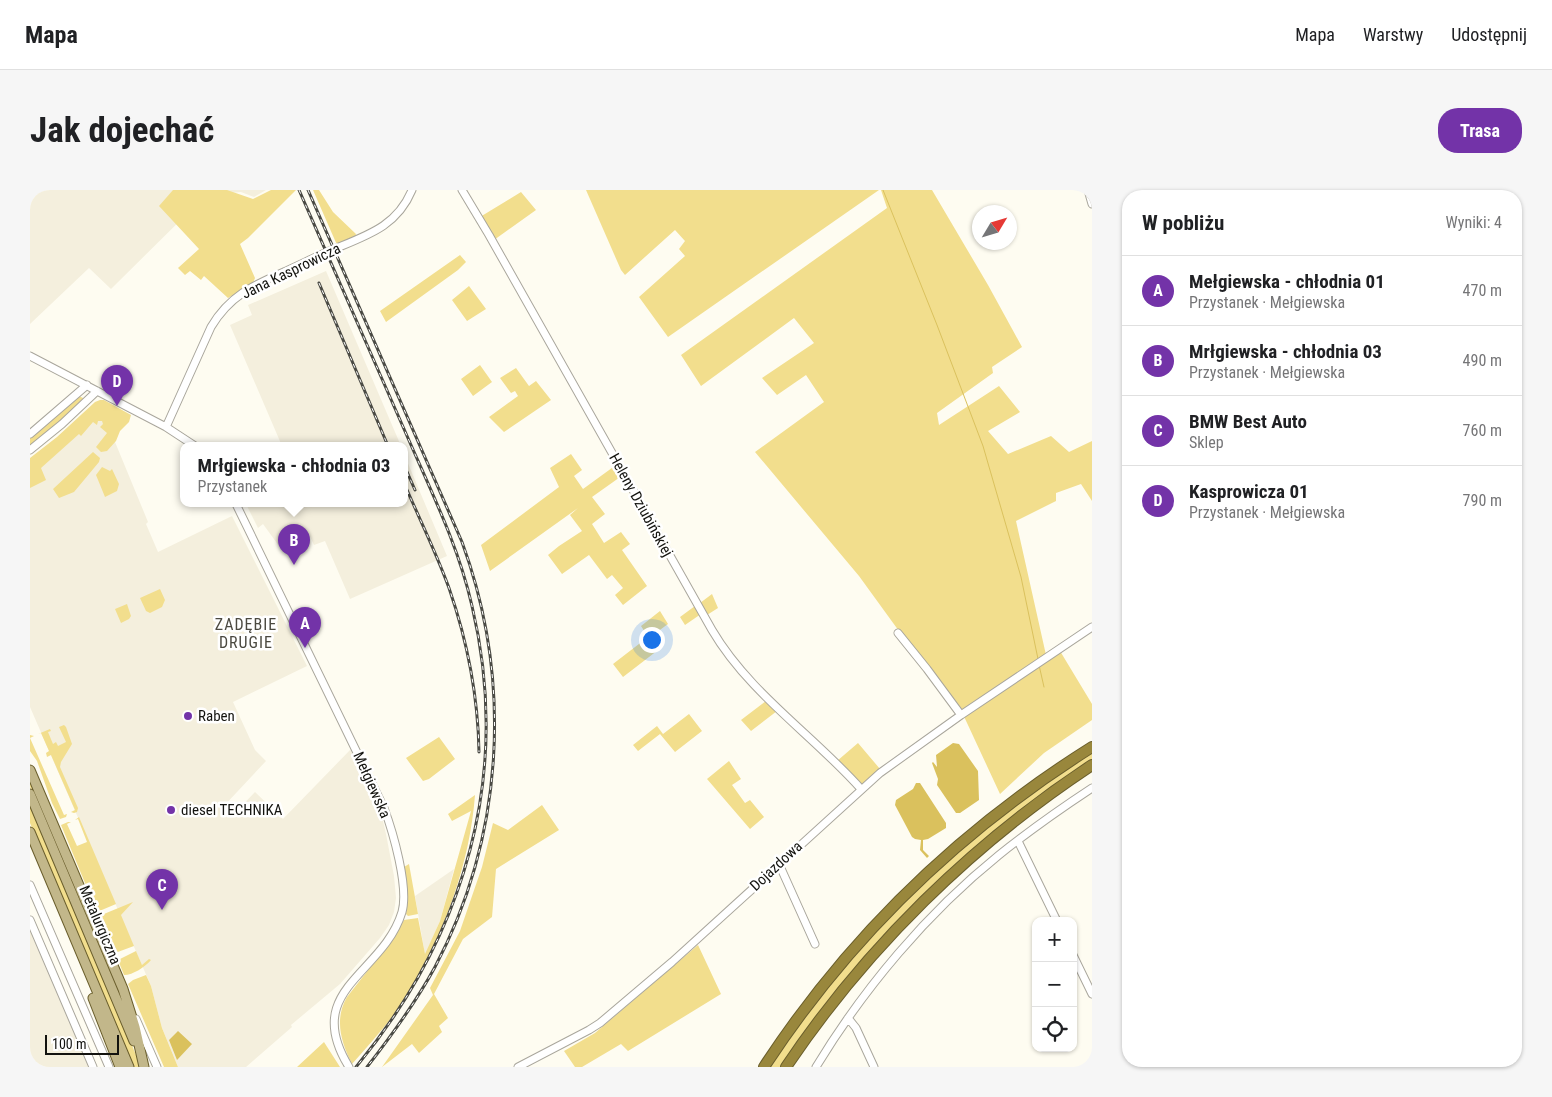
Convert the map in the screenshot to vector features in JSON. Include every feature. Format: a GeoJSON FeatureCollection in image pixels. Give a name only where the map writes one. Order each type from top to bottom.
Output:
{"type":"FeatureCollection","features":[{"type":"Feature","properties":{"kind":"highway"},"geometry":{"type":"LineString","coordinates":[[764,1067],[800,1015],[826,982],[861,939],[904,894],[986,822],[1036,784],[1092,747]]}},
{"type":"Feature","properties":{"kind":"highway"},"geometry":{"type":"LineString","coordinates":[[786,1067],[817,1023],[856,975],[926,899],[1006,828],[1051,793],[1092,765]]}},
{"type":"Feature","properties":{"kind":"main road"},"geometry":{"type":"LineString","coordinates":[[30,770],[123,989],[135,1027],[144,1067]]}},
{"type":"Feature","properties":{"kind":"main road","name":"Metalurgiczna"},"geometry":{"type":"LineString","coordinates":[[30,794],[144,1067]]}},
{"type":"Feature","properties":{"kind":"main road","name":"Metalurgiczna"},"geometry":{"type":"LineString","coordinates":[[30,832],[129,1067]]}},
{"type":"Feature","properties":{"kind":"main road"},"geometry":{"type":"LineString","coordinates":[[78,945],[86,977],[120,1067]]}},
{"type":"Feature","properties":{"kind":"street","name":"Jana Kasprowicza"},"geometry":{"type":"LineString","coordinates":[[166,427],[211,327],[232,300],[252,286],[380,228],[401,210],[412,190]]}},
{"type":"Feature","properties":{"kind":"street","name":"Heleny Dziubińskiej"},"geometry":{"type":"LineString","coordinates":[[462,190],[724,648],[742,674],[861,789]]}},
{"type":"Feature","properties":{"kind":"street"},"geometry":{"type":"LineString","coordinates":[[1088,190],[1092,204]]}},
{"type":"Feature","properties":{"kind":"street"},"geometry":{"type":"LineString","coordinates":[[30,356],[166,427],[189,442]]}},
{"type":"Feature","properties":{"kind":"street"},"geometry":{"type":"LineString","coordinates":[[72,378],[77,389],[73,398]]}},
{"type":"Feature","properties":{"kind":"street"},"geometry":{"type":"LineString","coordinates":[[30,434],[87,386]]}},
{"type":"Feature","properties":{"kind":"street"},"geometry":{"type":"LineString","coordinates":[[30,450],[62,424],[97,391]]}},
{"type":"Feature","properties":{"kind":"street","name":"Mełgiewska"},"geometry":{"type":"LineString","coordinates":[[237,507],[384,808],[400,866],[404,897],[399,920],[386,942],[346,989],[335,1015],[336,1043],[349,1067]]}},
{"type":"Feature","properties":{"kind":"street","name":"Dojazdowa"},"geometry":{"type":"LineString","coordinates":[[518,1067],[600,1023],[672,962],[884,769],[960,715],[1092,627]]}},
{"type":"Feature","properties":{"kind":"street"},"geometry":{"type":"LineString","coordinates":[[898,633],[960,715]]}},
{"type":"Feature","properties":{"kind":"street"},"geometry":{"type":"LineString","coordinates":[[816,1067],[848,1018],[894,958],[918,931],[981,871],[1018,841],[1092,788]]}},
{"type":"Feature","properties":{"kind":"street"},"geometry":{"type":"LineString","coordinates":[[1018,841],[1055,917]]}},
{"type":"Feature","properties":{"kind":"street"},"geometry":{"type":"LineString","coordinates":[[778,864],[815,944]]}},
{"type":"Feature","properties":{"kind":"street"},"geometry":{"type":"LineString","coordinates":[[30,885],[109,1067]]}},
{"type":"Feature","properties":{"kind":"street"},"geometry":{"type":"LineString","coordinates":[[30,920],[93,1067]]}},
{"type":"Feature","properties":{"kind":"street"},"geometry":{"type":"LineString","coordinates":[[1077,962],[1092,994]]}},
{"type":"Feature","properties":{"kind":"street"},"geometry":{"type":"LineString","coordinates":[[123,989],[158,1067]]}},
{"type":"Feature","properties":{"kind":"street"},"geometry":{"type":"LineString","coordinates":[[848,1018],[856,1028],[874,1067]]}},
{"type":"Feature","properties":{"kind":"shaded area"},"geometry":{"type":"Polygon","coordinates":[[[30,190],[266,190],[254,197],[241,192],[206,195],[111,289],[89,268],[30,324],[30,190]]]}},
{"type":"Feature","properties":{"kind":"shaded area"},"geometry":{"type":"Polygon","coordinates":[[[173,190],[227,190],[253,199],[271,190],[296,190],[240,244],[255,278],[253,283],[228,298],[204,276],[201,280],[190,271],[185,275],[178,268],[199,249],[159,206],[173,190]]]}},
{"type":"Feature","properties":{"kind":"shaded area"},"geometry":{"type":"Polygon","coordinates":[[[313,190],[319,190],[333,212],[356,234],[355,238],[337,245],[313,190]]]}},
{"type":"Feature","properties":{"kind":"shaded area"},"geometry":{"type":"Polygon","coordinates":[[[586,190],[879,190],[668,337],[639,297],[685,256],[679,249],[685,241],[675,230],[625,275],[621,270],[586,190]]]}},
{"type":"Feature","properties":{"kind":"shaded area"},"geometry":{"type":"Polygon","coordinates":[[[881,190],[932,190],[1022,347],[992,367],[993,373],[937,413],[939,425],[999,386],[1020,412],[988,431],[1008,454],[1051,436],[1069,452],[1092,441],[1092,501],[1081,484],[1056,493],[1056,501],[1016,521],[1046,655],[1060,651],[1092,704],[1092,720],[1044,753],[1000,794],[961,710],[904,638],[859,576],[755,452],[824,402],[806,375],[777,395],[762,378],[814,343],[794,318],[701,386],[681,355],[887,208],[881,190]]]}},
{"type":"Feature","properties":{"kind":"shaded area"},"geometry":{"type":"Polygon","coordinates":[[[521,192],[536,210],[494,240],[480,217],[521,192]]]}},
{"type":"Feature","properties":{"kind":"shaded area"},"geometry":{"type":"Polygon","coordinates":[[[460,255],[466,262],[458,270],[386,322],[380,311],[460,255]]]}},
{"type":"Feature","properties":{"kind":"shaded area"},"geometry":{"type":"Polygon","coordinates":[[[326,271],[399,442],[280,442],[230,325],[252,315],[248,305],[326,271]]]}},
{"type":"Feature","properties":{"kind":"shaded area"},"geometry":{"type":"Polygon","coordinates":[[[469,286],[486,309],[467,321],[452,300],[469,286]]]}},
{"type":"Feature","properties":{"kind":"shaded area"},"geometry":{"type":"Polygon","coordinates":[[[480,365],[492,382],[473,396],[461,379],[480,365]]]}},
{"type":"Feature","properties":{"kind":"shaded area"},"geometry":{"type":"Polygon","coordinates":[[[516,368],[529,386],[536,381],[551,400],[504,432],[489,417],[518,396],[515,391],[511,393],[500,378],[516,368]]]}},
{"type":"Feature","properties":{"kind":"shaded area"},"geometry":{"type":"Polygon","coordinates":[[[79,396],[85,399],[30,447],[30,438],[79,396]]]}},
{"type":"Feature","properties":{"kind":"shaded area"},"geometry":{"type":"Polygon","coordinates":[[[104,400],[131,415],[129,422],[120,431],[116,441],[107,451],[101,452],[96,447],[107,433],[100,427],[103,424],[102,421],[98,421],[97,425],[93,422],[81,436],[79,434],[41,468],[46,480],[30,488],[30,458],[57,437],[95,402],[104,400]]]}},
{"type":"Feature","properties":{"kind":"shaded area"},"geometry":{"type":"Polygon","coordinates":[[[101,408],[148,522],[146,524],[158,552],[232,516],[307,666],[233,702],[255,750],[266,761],[222,808],[231,817],[255,792],[283,819],[351,749],[382,817],[386,834],[396,898],[394,912],[389,925],[340,984],[291,1025],[292,1027],[246,1067],[178,1067],[162,1028],[151,986],[30,707],[30,473],[101,408]]]}},
{"type":"Feature","properties":{"kind":"shaded area"},"geometry":{"type":"Polygon","coordinates":[[[93,452],[100,458],[99,462],[74,492],[59,498],[53,489],[93,452]]]}},
{"type":"Feature","properties":{"kind":"shaded area"},"geometry":{"type":"Polygon","coordinates":[[[571,454],[582,470],[574,476],[583,489],[616,465],[623,475],[592,497],[605,514],[592,524],[604,543],[621,532],[630,544],[622,550],[647,586],[623,605],[615,595],[623,588],[612,575],[607,579],[589,555],[562,574],[548,555],[582,531],[570,515],[578,508],[490,571],[481,545],[559,487],[550,468],[571,454]]]}},
{"type":"Feature","properties":{"kind":"shaded area"},"geometry":{"type":"Polygon","coordinates":[[[408,463],[447,556],[350,599],[325,541],[314,545],[309,534],[279,546],[263,524],[258,528],[248,507],[408,507],[408,463]]]}},
{"type":"Feature","properties":{"kind":"shaded area"},"geometry":{"type":"Polygon","coordinates":[[[102,467],[110,471],[112,469],[119,484],[117,491],[105,497],[96,475],[102,467]]]}},
{"type":"Feature","properties":{"kind":"shaded area"},"geometry":{"type":"Polygon","coordinates":[[[160,589],[165,600],[162,607],[150,613],[146,611],[140,598],[160,589]]]}},
{"type":"Feature","properties":{"kind":"shaded area"},"geometry":{"type":"Polygon","coordinates":[[[712,594],[718,608],[707,615],[700,603],[712,594]]]}},
{"type":"Feature","properties":{"kind":"shaded area"},"geometry":{"type":"Polygon","coordinates":[[[127,604],[131,616],[121,623],[115,609],[127,604]]]}},
{"type":"Feature","properties":{"kind":"shaded area"},"geometry":{"type":"Polygon","coordinates":[[[695,606],[701,614],[685,625],[680,617],[695,606]]]}},
{"type":"Feature","properties":{"kind":"shaded area"},"geometry":{"type":"Polygon","coordinates":[[[660,611],[668,624],[653,635],[662,647],[623,677],[613,664],[648,637],[641,626],[660,611]]]}},
{"type":"Feature","properties":{"kind":"shaded area"},"geometry":{"type":"Polygon","coordinates":[[[766,701],[777,711],[751,731],[741,720],[766,701]]]}},
{"type":"Feature","properties":{"kind":"shaded area"},"geometry":{"type":"Polygon","coordinates":[[[689,714],[702,731],[675,752],[660,734],[638,751],[633,745],[657,726],[663,734],[689,714]]]}},
{"type":"Feature","properties":{"kind":"shaded area"},"geometry":{"type":"Polygon","coordinates":[[[64,725],[72,744],[60,767],[78,808],[77,812],[74,813],[71,812],[75,810],[51,755],[47,757],[46,753],[49,751],[41,733],[38,734],[50,729],[51,731],[48,732],[53,744],[56,742],[58,746],[66,742],[59,727],[64,725]]]}},
{"type":"Feature","properties":{"kind":"shaded area"},"geometry":{"type":"Polygon","coordinates":[[[439,737],[455,759],[429,779],[423,781],[406,758],[439,737]]]}},
{"type":"Feature","properties":{"kind":"shaded area"},"geometry":{"type":"Polygon","coordinates":[[[30,738],[64,815],[67,814],[66,817],[60,819],[52,803],[37,761],[30,751],[30,738]]]}},
{"type":"Feature","properties":{"kind":"shaded area"},"geometry":{"type":"Polygon","coordinates":[[[858,743],[880,769],[862,784],[857,782],[837,761],[858,743]]]}},
{"type":"Feature","properties":{"kind":"shaded area"},"geometry":{"type":"Polygon","coordinates":[[[953,743],[959,744],[978,771],[979,800],[960,813],[956,813],[937,785],[938,779],[932,763],[937,767],[936,755],[953,743]]]}},
{"type":"Feature","properties":{"kind":"shaded area"},"geometry":{"type":"Polygon","coordinates":[[[1092,751],[1092,762],[953,869],[782,1067],[768,1067],[827,986],[913,891],[997,817],[1092,751]]]}},
{"type":"Feature","properties":{"kind":"shaded area"},"geometry":{"type":"Polygon","coordinates":[[[729,761],[741,779],[732,785],[745,803],[750,800],[764,817],[750,829],[707,779],[729,761]]]}},
{"type":"Feature","properties":{"kind":"shaded area"},"geometry":{"type":"Polygon","coordinates":[[[30,778],[127,1008],[136,1038],[30,787],[30,778]]]}},
{"type":"Feature","properties":{"kind":"shaded area"},"geometry":{"type":"Polygon","coordinates":[[[916,783],[920,783],[946,823],[946,828],[923,840],[923,850],[929,856],[927,858],[920,850],[921,840],[912,837],[895,805],[896,800],[913,789],[916,783]]]}},
{"type":"Feature","properties":{"kind":"shaded area"},"geometry":{"type":"Polygon","coordinates":[[[475,795],[468,845],[462,871],[435,944],[398,1009],[352,1064],[340,1031],[343,1005],[347,997],[394,937],[404,920],[418,918],[425,954],[440,921],[471,811],[452,821],[448,814],[475,795]]]}},
{"type":"Feature","properties":{"kind":"shaded area"},"geometry":{"type":"Polygon","coordinates":[[[30,800],[141,1067],[133,1067],[30,823],[30,800]]]}},
{"type":"Feature","properties":{"kind":"shaded area"},"geometry":{"type":"Polygon","coordinates":[[[542,805],[559,830],[496,869],[492,917],[463,939],[434,994],[448,1018],[439,1026],[442,1032],[419,1053],[412,1044],[382,1067],[433,995],[430,988],[460,931],[482,867],[493,823],[508,830],[542,805]]]}},
{"type":"Feature","properties":{"kind":"shaded area"},"geometry":{"type":"Polygon","coordinates":[[[79,817],[116,904],[97,912],[61,825],[71,822],[67,824],[77,846],[87,842],[78,819],[75,820],[79,817]]]}},
{"type":"Feature","properties":{"kind":"shaded area"},"geometry":{"type":"Polygon","coordinates":[[[409,864],[418,914],[408,916],[406,914],[408,895],[404,867],[409,864]]]}},
{"type":"Feature","properties":{"kind":"shaded area"},"geometry":{"type":"Polygon","coordinates":[[[454,869],[440,921],[425,955],[415,896],[454,869]]]}},
{"type":"Feature","properties":{"kind":"shaded area"},"geometry":{"type":"Polygon","coordinates":[[[133,902],[121,915],[134,946],[115,953],[99,916],[133,902]]]}},
{"type":"Feature","properties":{"kind":"shaded area"},"geometry":{"type":"Polygon","coordinates":[[[30,930],[37,947],[89,1067],[30,1067],[30,930]]]}},
{"type":"Feature","properties":{"kind":"shaded area"},"geometry":{"type":"Polygon","coordinates":[[[698,945],[721,994],[628,1051],[621,1044],[582,1067],[575,1067],[564,1051],[595,1033],[698,945]]]}},
{"type":"Feature","properties":{"kind":"shaded area"},"geometry":{"type":"Polygon","coordinates":[[[136,951],[142,965],[149,959],[151,960],[139,970],[124,975],[118,960],[136,951]]]}},
{"type":"Feature","properties":{"kind":"shaded area"},"geometry":{"type":"Polygon","coordinates":[[[146,975],[151,986],[162,1028],[178,1067],[164,1067],[128,984],[146,975]]]}},
{"type":"Feature","properties":{"kind":"shaded area"},"geometry":{"type":"Polygon","coordinates":[[[178,1031],[192,1044],[177,1060],[169,1040],[178,1031]]]}},
{"type":"Feature","properties":{"kind":"shaded area"},"geometry":{"type":"Polygon","coordinates":[[[324,1042],[340,1067],[297,1067],[324,1042]]]}},
{"type":"Feature","properties":{"kind":"waterway"},"geometry":{"type":"LineString","coordinates":[[883,190],[983,446],[1021,577],[1038,659]]}},
{"type":"Feature","properties":{"kind":"waterway"},"geometry":{"type":"LineString","coordinates":[[1039,665],[1044,687]]}},
{"type":"Feature","properties":{"kind":"railway"},"geometry":{"type":"LineString","coordinates":[[299,190],[451,538],[472,606],[483,669],[486,731],[482,791],[470,850],[451,908],[426,963],[394,1016],[356,1067]]}},
{"type":"Feature","properties":{"kind":"railway"},"geometry":{"type":"LineString","coordinates":[[308,190],[462,542],[478,595],[489,649],[494,703],[493,757],[487,812],[476,865],[458,917],[435,967],[420,993],[367,1067]]}},
{"type":"Feature","properties":{"kind":"railway"},"geometry":{"type":"LineString","coordinates":[[319,283],[386,442]]}},
{"type":"Feature","properties":{"kind":"railway"},"geometry":{"type":"LineString","coordinates":[[408,474],[415,490]]}},
{"type":"Feature","properties":{"kind":"railway"},"geometry":{"type":"LineString","coordinates":[[408,492],[444,575],[461,628],[474,689],[479,752]]}},
{"type":"Feature","properties":{"kind":"place","name":"Kasprowicza 01"},"geometry":{"type":"Point","coordinates":[117,406]}},
{"type":"Feature","properties":{"kind":"place","name":"Mrłgiewska - chłodnia 03"},"geometry":{"type":"Point","coordinates":[294,565]}},
{"type":"Feature","properties":{"kind":"place","name":"Mełgiewska - chłodnia 01"},"geometry":{"type":"Point","coordinates":[305,648]}},
{"type":"Feature","properties":{"kind":"place","name":"Raben"},"geometry":{"type":"Point","coordinates":[188,716]}},
{"type":"Feature","properties":{"kind":"place","name":"diesel TECHNIKA"},"geometry":{"type":"Point","coordinates":[171,810]}},
{"type":"Feature","properties":{"kind":"place","name":"BMW Best Auto"},"geometry":{"type":"Point","coordinates":[162,910]}},
{"type":"Feature","properties":{"kind":"district","name":"ZADĘBIE DRUGIE"},"geometry":{"type":"Point","coordinates":[246,633]}}]}
